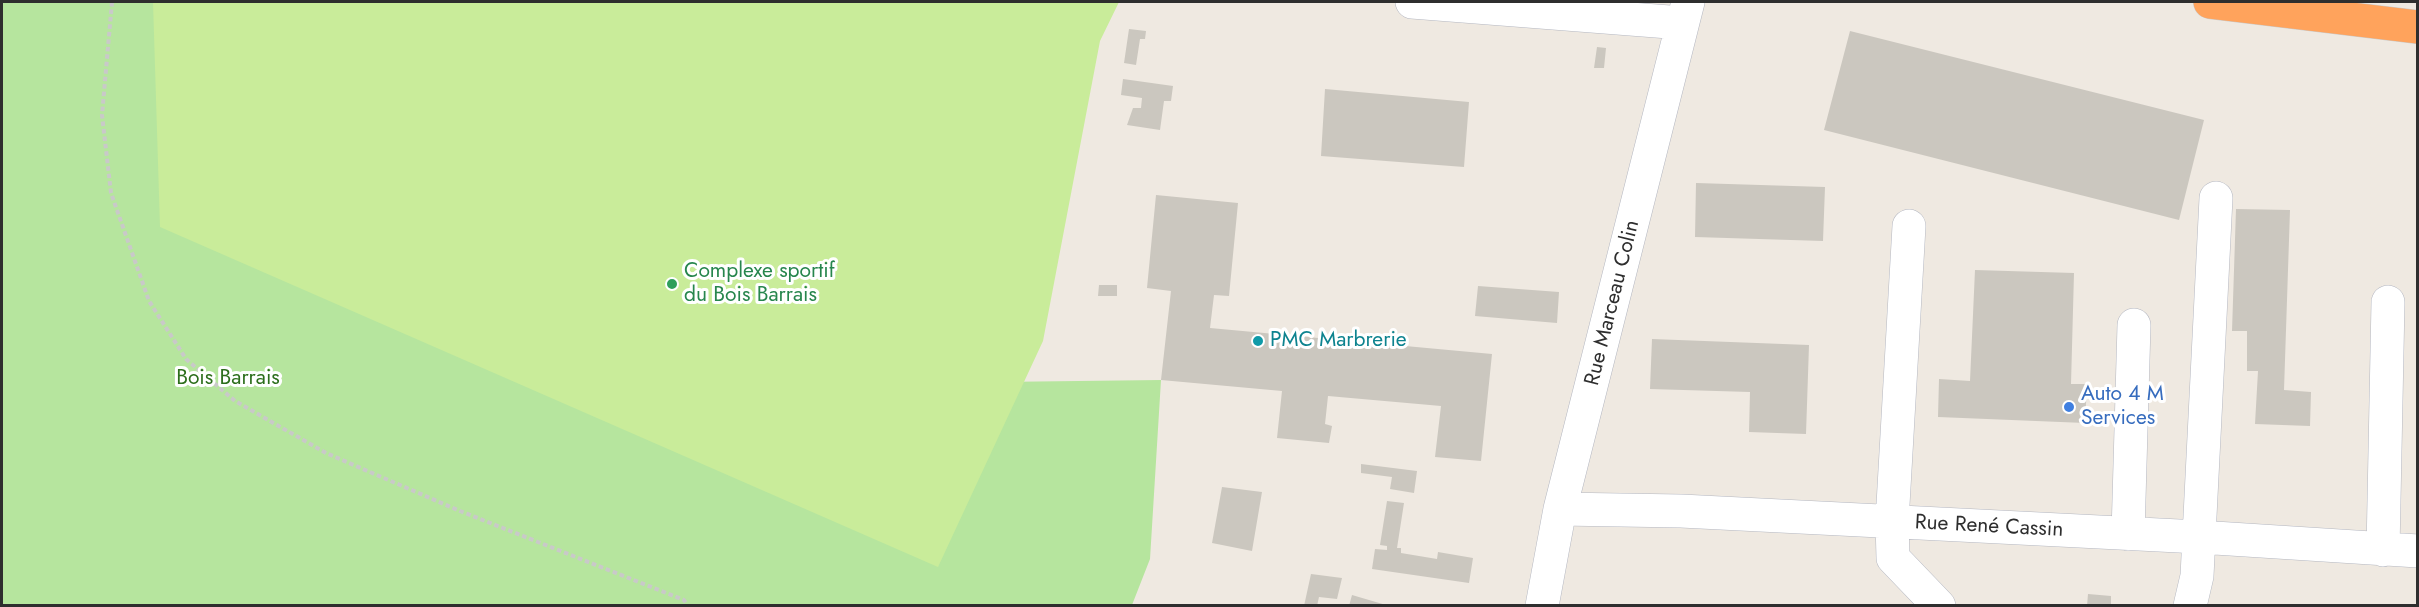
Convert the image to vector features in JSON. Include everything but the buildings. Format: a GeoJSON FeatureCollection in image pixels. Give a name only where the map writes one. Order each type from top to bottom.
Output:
{"type":"FeatureCollection","features":[{"type":"Feature","properties":{"kind":"highway"},"geometry":{"type":"LineString","coordinates":[[2210,2],[2418,27]]}},
{"type":"Feature","properties":{"kind":"street"},"geometry":{"type":"LineString","coordinates":[[1412,2],[1685,12]]}},
{"type":"Feature","properties":{"kind":"street","name":"Rue Marceau Colin"},"geometry":{"type":"LineString","coordinates":[[1542,606],[1560,509],[1685,12]]}},
{"type":"Feature","properties":{"kind":"street"},"geometry":{"type":"LineString","coordinates":[[2190,606],[2197,576],[2216,198]]}},
{"type":"Feature","properties":{"kind":"street"},"geometry":{"type":"LineString","coordinates":[[1909,226],[1892,522],[1893,558],[1939,606]]}},
{"type":"Feature","properties":{"kind":"street"},"geometry":{"type":"LineString","coordinates":[[2384,550],[2388,302]]}},
{"type":"Feature","properties":{"kind":"street"},"geometry":{"type":"LineString","coordinates":[[2128,534],[2134,325]]}},
{"type":"Feature","properties":{"kind":"street","name":"Rue René Cassin"},"geometry":{"type":"LineString","coordinates":[[1560,509],[1681,510],[2199,537],[2418,551]]}},
{"type":"Feature","properties":{"kind":"path"},"geometry":{"type":"LineString","coordinates":[[112,2],[102,115],[111,192],[149,301],[186,359],[235,401],[326,453],[460,510],[684,600],[688,606]]}},
{"type":"Feature","properties":{"kind":"green space","name":"Bois Barrais"},"geometry":{"type":"Polygon","coordinates":[[[2,2],[190,2],[831,384],[1161,380],[1150,559],[1132,605],[2,605],[2,2]]]}},
{"type":"Feature","properties":{"kind":"green space","name":"Complexe sportif du Bois Barrais"},"geometry":{"type":"Polygon","coordinates":[[[153,2],[1119,2],[1100,41],[1043,341],[938,567],[160,227],[153,2]]]}},
{"type":"Feature","properties":{"kind":"place","name":"Complexe sportif du Bois Barrais"},"geometry":{"type":"Point","coordinates":[672,284]}},
{"type":"Feature","properties":{"kind":"place","name":"PMC Marbrerie"},"geometry":{"type":"Point","coordinates":[1258,341]}},
{"type":"Feature","properties":{"kind":"place","name":"Auto 4 M Services"},"geometry":{"type":"Point","coordinates":[2069,407]}}]}
